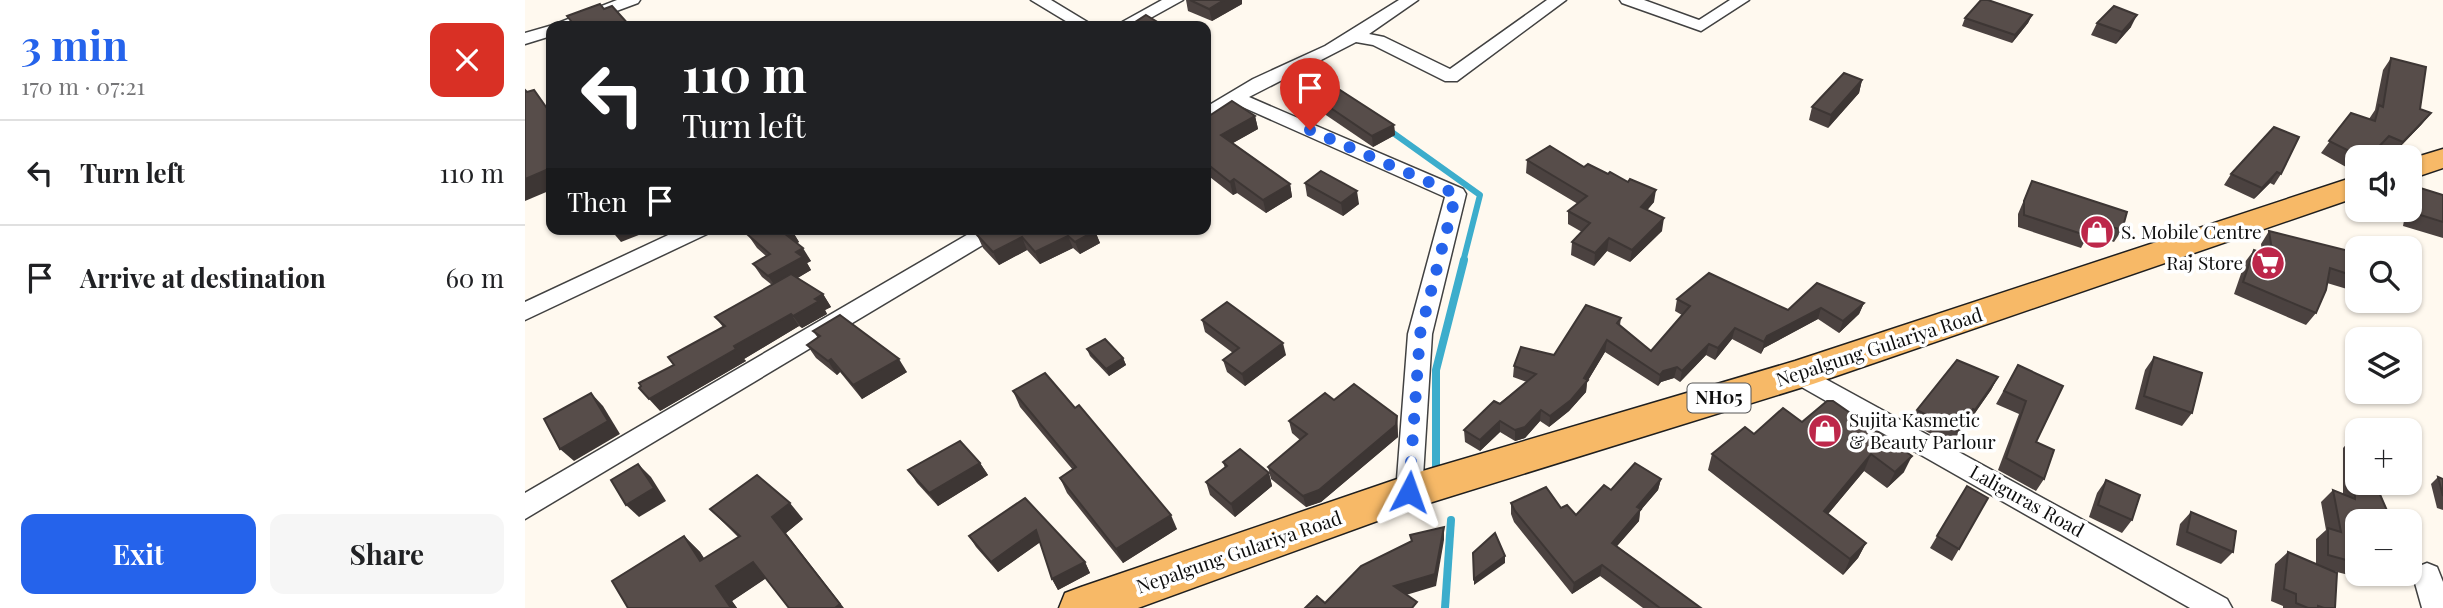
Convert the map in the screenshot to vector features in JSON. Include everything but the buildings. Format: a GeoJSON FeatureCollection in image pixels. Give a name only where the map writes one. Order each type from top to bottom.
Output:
{"type":"FeatureCollection","features":[{"type":"Feature","properties":{"kind":"main road"},"geometry":{"type":"LineString","coordinates":[[2422,165],[2443,158]]}},
{"type":"Feature","properties":{"kind":"main road","name":"Nepalgung Gulariya Road"},"geometry":{"type":"LineString","coordinates":[[1081,608],[1409,492],[1800,374],[2345,191]]}},
{"type":"Feature","properties":{"kind":"street"},"geometry":{"type":"LineString","coordinates":[[575,21],[632,0]]}},
{"type":"Feature","properties":{"kind":"street"},"geometry":{"type":"LineString","coordinates":[[1039,0],[1077,21]]}},
{"type":"Feature","properties":{"kind":"street"},"geometry":{"type":"LineString","coordinates":[[1133,21],[1175,0]]}},
{"type":"Feature","properties":{"kind":"street"},"geometry":{"type":"LineString","coordinates":[[1211,111],[1237,98],[1247,87],[1268,81],[1357,37],[1411,0]]}},
{"type":"Feature","properties":{"kind":"street"},"geometry":{"type":"LineString","coordinates":[[1357,37],[1378,41],[1451,77],[1558,0]]}},
{"type":"Feature","properties":{"kind":"street"},"geometry":{"type":"LineString","coordinates":[[1628,0],[1701,26],[1741,0]]}},
{"type":"Feature","properties":{"kind":"street"},"geometry":{"type":"LineString","coordinates":[[525,39],[546,32]]}},
{"type":"Feature","properties":{"kind":"street"},"geometry":{"type":"LineString","coordinates":[[1237,98],[1456,194],[1420,334],[1409,492]]}},
{"type":"Feature","properties":{"kind":"street"},"geometry":{"type":"LineString","coordinates":[[525,312],[687,235]]}},
{"type":"Feature","properties":{"kind":"street"},"geometry":{"type":"LineString","coordinates":[[525,507],[984,235]]}},
{"type":"Feature","properties":{"kind":"street","name":"Laliguras Road"},"geometry":{"type":"LineString","coordinates":[[1800,374],[2217,608]]}},
{"type":"Feature","properties":{"kind":"street"},"geometry":{"type":"LineString","coordinates":[[2427,576],[2437,608]]}},
{"type":"Feature","properties":{"kind":"waterway"},"geometry":{"type":"LineString","coordinates":[[1389,130],[1480,195],[1463,262]]}},
{"type":"Feature","properties":{"kind":"waterway"},"geometry":{"type":"LineString","coordinates":[[1436,468],[1436,370],[1464,260]]}},
{"type":"Feature","properties":{"kind":"waterway"},"geometry":{"type":"LineString","coordinates":[[1445,608],[1451,520]]}},
{"type":"Feature","properties":{"kind":"place","name":"S. Mobile Centre"},"geometry":{"type":"Point","coordinates":[2097,232]}},
{"type":"Feature","properties":{"kind":"place","name":"Raj Store"},"geometry":{"type":"Point","coordinates":[2268,263]}},
{"type":"Feature","properties":{"kind":"place","name":"Sujita Kasmetic & Beauty Parlour"},"geometry":{"type":"Point","coordinates":[1825,431]}},
{"type":"Feature","properties":{"kind":"route"},"geometry":{"type":"LineString","coordinates":[[1310,130],[1456,194],[1420,334],[1409,492]]}}]}
